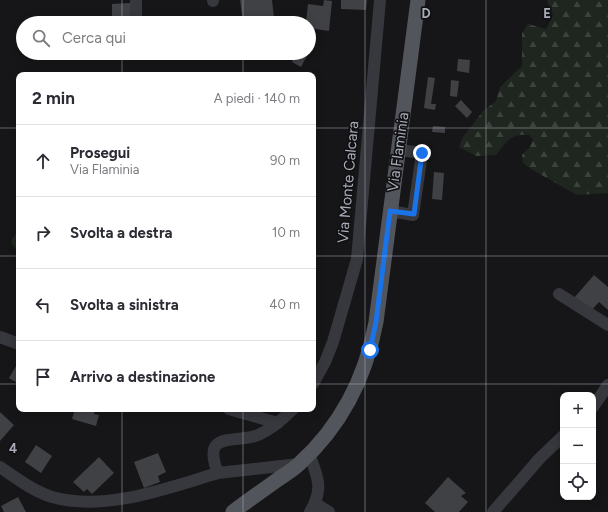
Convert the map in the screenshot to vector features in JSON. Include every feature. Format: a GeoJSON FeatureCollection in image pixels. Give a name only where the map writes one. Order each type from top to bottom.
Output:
{"type":"FeatureCollection","features":[{"type":"Feature","properties":{"kind":"main road","name":"Via Flaminia"},"geometry":{"type":"LineString","coordinates":[[232,512],[304,459],[334,425],[348,404],[358,384],[366,362],[376,322],[418,0]]}},
{"type":"Feature","properties":{"kind":"street"},"geometry":{"type":"LineString","coordinates":[[136,0],[136,16]]}},
{"type":"Feature","properties":{"kind":"street","name":"Via Monte Calcara"},"geometry":{"type":"LineString","coordinates":[[316,378],[333,342],[357,258],[380,0]]}},
{"type":"Feature","properties":{"kind":"street"},"geometry":{"type":"LineString","coordinates":[[390,211],[414,214],[422,153],[398,150]]}},
{"type":"Feature","properties":{"kind":"street"},"geometry":{"type":"LineString","coordinates":[[559,294],[608,325]]}},
{"type":"Feature","properties":{"kind":"street"},"geometry":{"type":"LineString","coordinates":[[0,337],[16,343]]}},
{"type":"Feature","properties":{"kind":"street"},"geometry":{"type":"LineString","coordinates":[[596,402],[608,384]]}},
{"type":"Feature","properties":{"kind":"street"},"geometry":{"type":"LineString","coordinates":[[240,412],[278,423]]}},
{"type":"Feature","properties":{"kind":"street"},"geometry":{"type":"LineString","coordinates":[[218,473],[214,463],[213,454],[216,446],[226,440],[253,436],[265,431],[278,423],[290,412]]}},
{"type":"Feature","properties":{"kind":"street"},"geometry":{"type":"LineString","coordinates":[[493,512],[540,458],[560,439]]}},
{"type":"Feature","properties":{"kind":"street"},"geometry":{"type":"LineString","coordinates":[[0,467],[23,483],[45,495],[62,500],[82,503],[105,503],[132,499],[218,473],[304,459],[319,482],[319,488],[312,508],[330,512]]}},
{"type":"Feature","properties":{"kind":"street"},"geometry":{"type":"LineString","coordinates":[[105,512],[132,499]]}},
{"type":"Feature","properties":{"kind":"green space"},"geometry":{"type":"Polygon","coordinates":[[[547,0],[608,0],[608,193],[577,195],[531,169],[523,163],[522,155],[530,147],[533,140],[529,135],[518,135],[513,137],[506,142],[496,155],[476,156],[459,147],[463,137],[483,111],[496,101],[500,87],[522,66],[522,33],[528,24],[546,29],[553,15],[547,0]]]}},
{"type":"Feature","properties":{"kind":"green space"},"geometry":{"type":"Polygon","coordinates":[[[16,233],[16,249],[12,245],[11,241],[16,233]]]}},
{"type":"Feature","properties":{"kind":"building"},"geometry":{"type":"Polygon","coordinates":[[[240,0],[272,0],[274,16],[242,16],[240,0]]]}},
{"type":"Feature","properties":{"kind":"building"},"geometry":{"type":"Polygon","coordinates":[[[324,0],[332,1],[329,31],[316,29],[316,16],[307,16],[308,4],[323,6],[324,0]]]}},
{"type":"Feature","properties":{"kind":"building"},"geometry":{"type":"Polygon","coordinates":[[[341,0],[367,0],[366,10],[341,9],[341,0]]]}},
{"type":"Feature","properties":{"kind":"building"},"geometry":{"type":"Polygon","coordinates":[[[130,3],[131,16],[112,16],[112,4],[130,3]]]}},
{"type":"Feature","properties":{"kind":"building"},"geometry":{"type":"Polygon","coordinates":[[[458,59],[470,60],[469,73],[457,71],[458,59]]]}},
{"type":"Feature","properties":{"kind":"building"},"geometry":{"type":"Polygon","coordinates":[[[293,60],[305,60],[301,67],[292,62],[293,60]]]}},
{"type":"Feature","properties":{"kind":"building"},"geometry":{"type":"Polygon","coordinates":[[[428,77],[435,78],[431,104],[436,104],[435,110],[424,108],[428,77]]]}},
{"type":"Feature","properties":{"kind":"building"},"geometry":{"type":"Polygon","coordinates":[[[451,80],[459,81],[457,97],[450,96],[451,80]]]}},
{"type":"Feature","properties":{"kind":"building"},"geometry":{"type":"Polygon","coordinates":[[[461,100],[472,112],[467,118],[455,106],[461,100]]]}},
{"type":"Feature","properties":{"kind":"building"},"geometry":{"type":"Polygon","coordinates":[[[433,126],[445,127],[445,133],[432,132],[433,126]]]}},
{"type":"Feature","properties":{"kind":"building"},"geometry":{"type":"Polygon","coordinates":[[[434,172],[444,173],[442,200],[432,199],[434,172]]]}},
{"type":"Feature","properties":{"kind":"building"},"geometry":{"type":"Polygon","coordinates":[[[594,275],[608,287],[608,310],[599,302],[590,312],[574,298],[594,275]]]}},
{"type":"Feature","properties":{"kind":"building"},"geometry":{"type":"Polygon","coordinates":[[[16,366],[16,382],[9,378],[16,366]]]}},
{"type":"Feature","properties":{"kind":"building"},"geometry":{"type":"Polygon","coordinates":[[[0,412],[14,425],[0,441],[0,412]]]}},
{"type":"Feature","properties":{"kind":"building"},"geometry":{"type":"Polygon","coordinates":[[[74,412],[95,412],[94,414],[99,415],[96,426],[72,419],[74,412]]]}},
{"type":"Feature","properties":{"kind":"building"},"geometry":{"type":"Polygon","coordinates":[[[36,445],[52,456],[41,473],[25,462],[36,445]]]}},
{"type":"Feature","properties":{"kind":"building"},"geometry":{"type":"Polygon","coordinates":[[[158,453],[166,472],[158,476],[160,482],[144,488],[134,462],[158,453]]]}},
{"type":"Feature","properties":{"kind":"building"},"geometry":{"type":"Polygon","coordinates":[[[99,457],[114,473],[92,494],[87,489],[84,492],[73,482],[99,457]]]}},
{"type":"Feature","properties":{"kind":"building"},"geometry":{"type":"Polygon","coordinates":[[[448,477],[466,493],[461,496],[468,502],[459,512],[435,512],[425,503],[448,477]]]}},
{"type":"Feature","properties":{"kind":"building"},"geometry":{"type":"Polygon","coordinates":[[[18,497],[26,512],[4,512],[1,506],[18,497]]]}},
{"type":"Feature","properties":{"kind":"route"},"geometry":{"type":"LineString","coordinates":[[370,350],[376,322],[390,211],[414,214],[422,153]]}}]}
